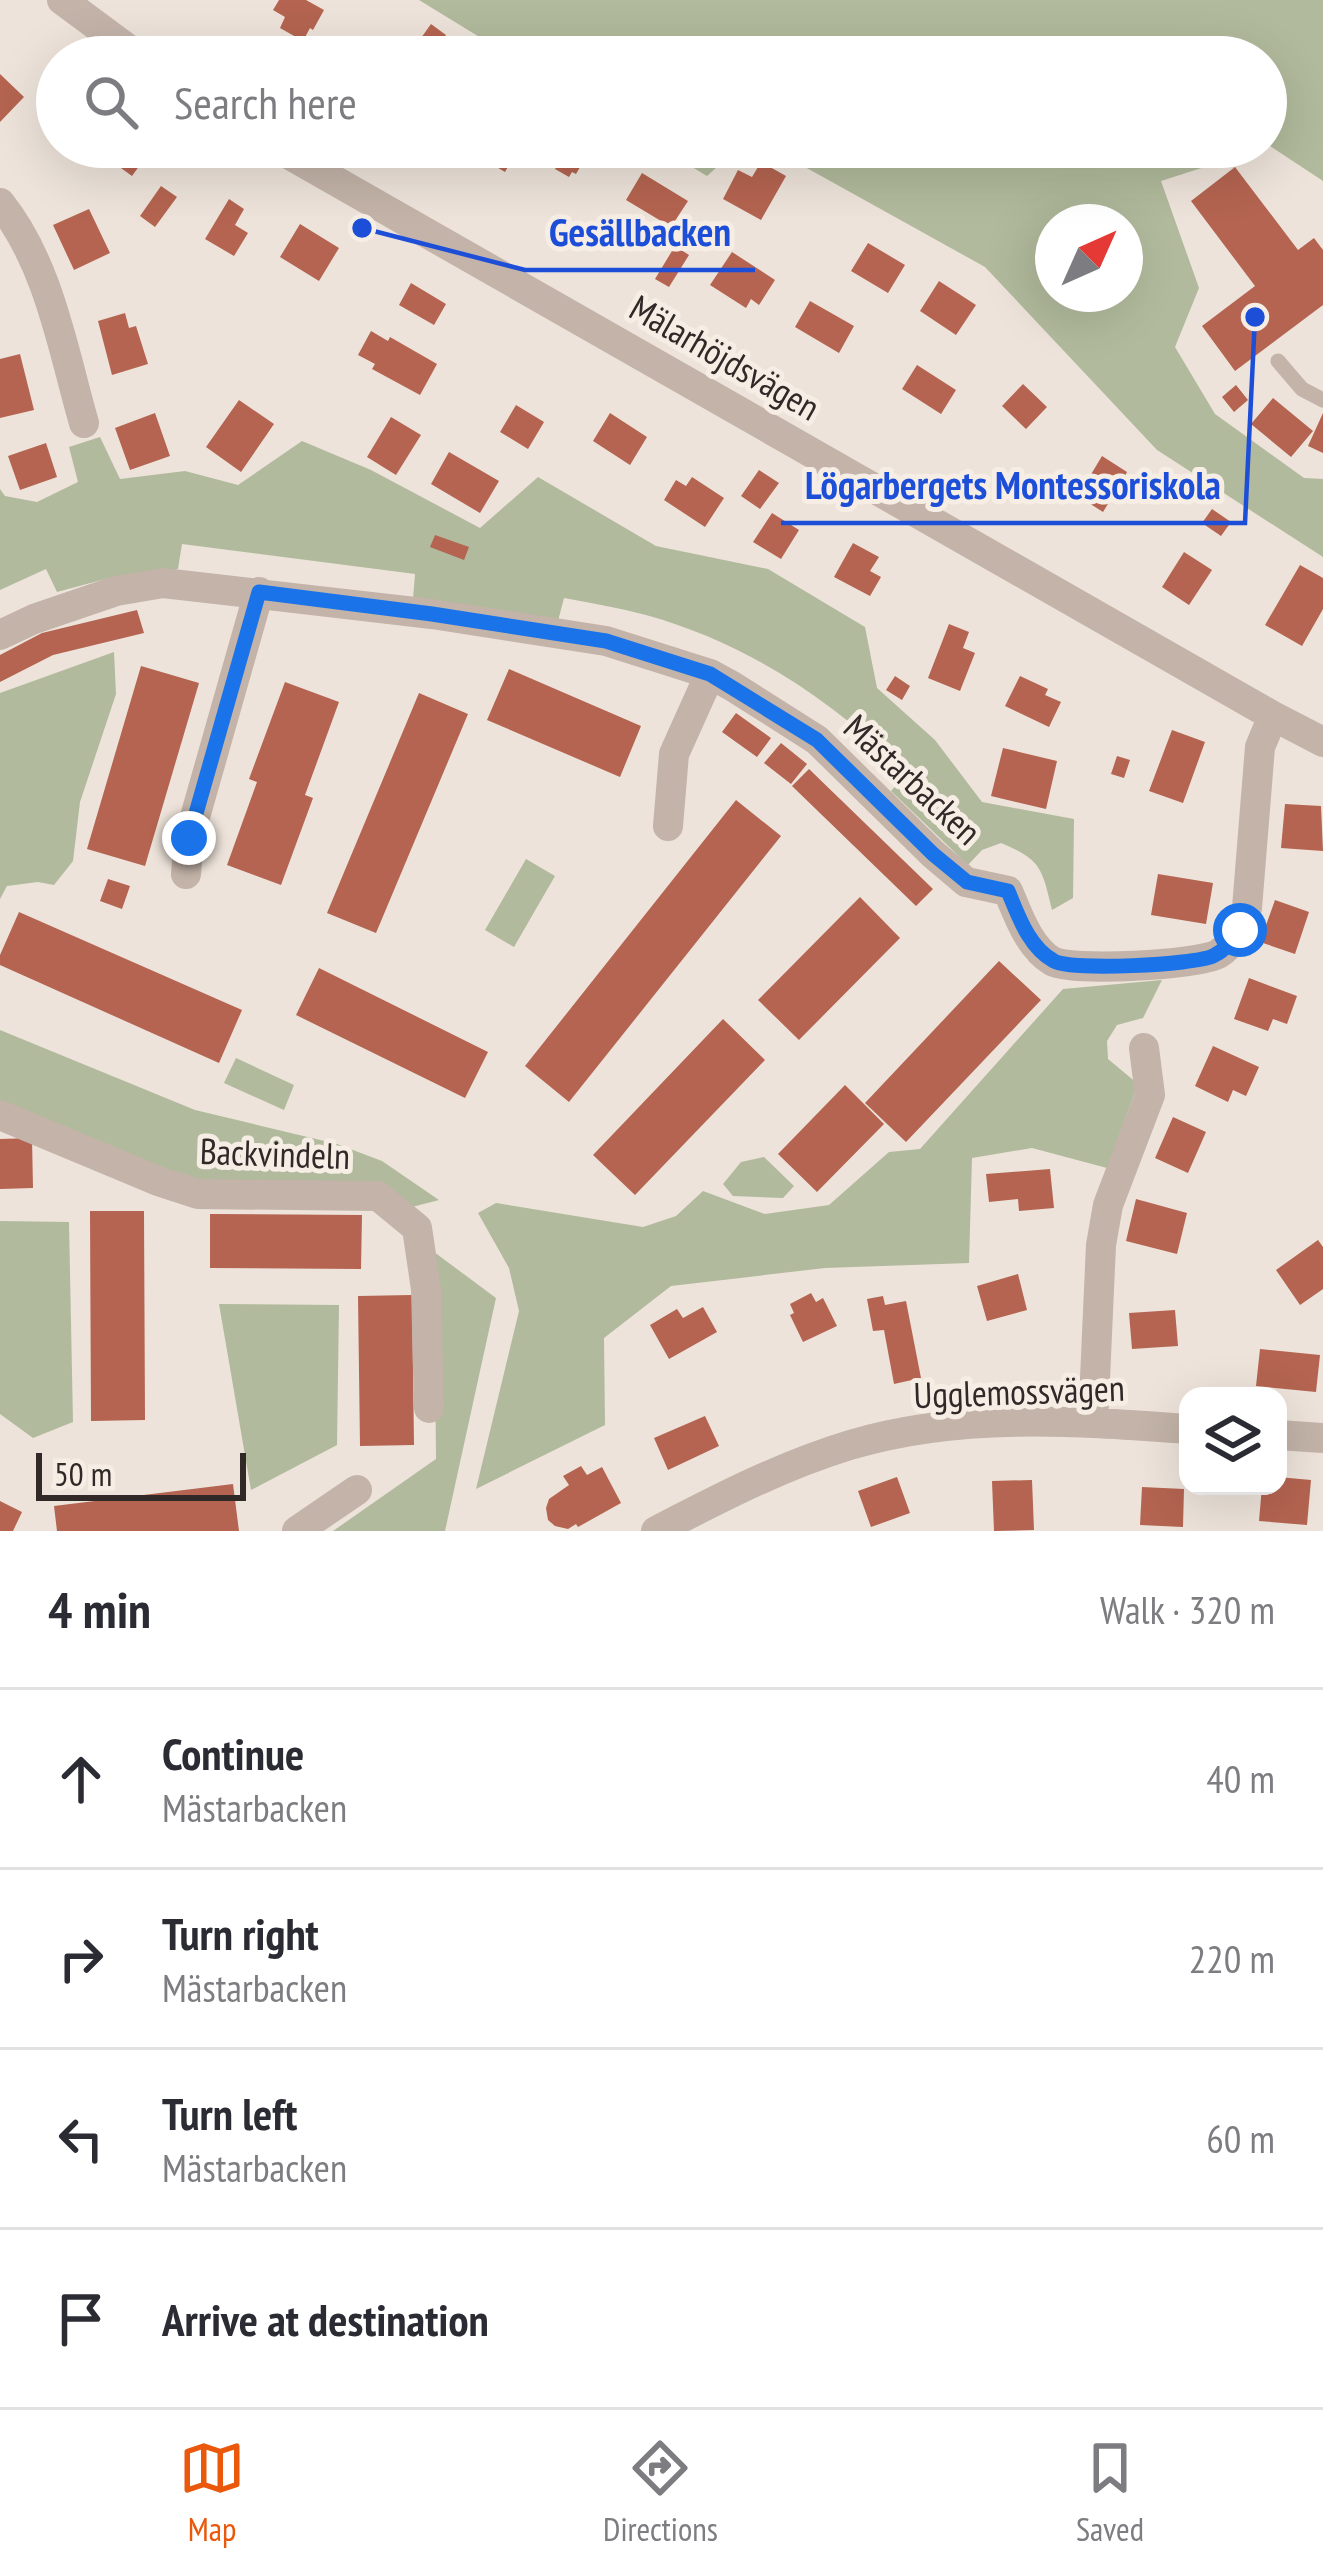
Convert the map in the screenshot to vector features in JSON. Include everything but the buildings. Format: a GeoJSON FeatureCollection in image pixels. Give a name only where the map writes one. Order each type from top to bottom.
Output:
{"type":"FeatureCollection","features":[{"type":"Feature","properties":{"kind":"street"},"geometry":{"type":"LineString","coordinates":[[62,0],[111,36]]}},
{"type":"Feature","properties":{"kind":"street","name":"Mälarhöjdsvägen"},"geometry":{"type":"LineString","coordinates":[[313,168],[1323,742]]}},
{"type":"Feature","properties":{"kind":"street"},"geometry":{"type":"LineString","coordinates":[[0,203],[37,267],[84,423]]}},
{"type":"Feature","properties":{"kind":"street","name":"Mästarbacken"},"geometry":{"type":"LineString","coordinates":[[0,635],[116,591],[164,583],[432,614],[606,641],[710,674],[817,740],[967,882],[1008,891],[1031,940],[1050,960],[1064,966],[1203,959],[1229,946],[1247,908],[1260,747],[1273,716]]}},
{"type":"Feature","properties":{"kind":"street"},"geometry":{"type":"LineString","coordinates":[[186,874],[189,838],[259,592]]}},
{"type":"Feature","properties":{"kind":"street"},"geometry":{"type":"LineString","coordinates":[[668,826],[674,754],[710,674]]}},
{"type":"Feature","properties":{"kind":"street"},"geometry":{"type":"LineString","coordinates":[[1093,1423],[1101,1245],[1108,1205],[1150,1095],[1144,1048]]}},
{"type":"Feature","properties":{"kind":"street","name":"Backvindeln"},"geometry":{"type":"LineString","coordinates":[[0,1114],[198,1194],[378,1196],[417,1228],[426,1289],[429,1408]]}},
{"type":"Feature","properties":{"kind":"street","name":"Ugglemossvägen"},"geometry":{"type":"LineString","coordinates":[[656,1531],[771,1473],[890,1435],[986,1423],[1179,1428]]}},
{"type":"Feature","properties":{"kind":"street"},"geometry":{"type":"LineString","coordinates":[[1287,1436],[1323,1438]]}},
{"type":"Feature","properties":{"kind":"street"},"geometry":{"type":"LineString","coordinates":[[297,1531],[357,1490]]}},
{"type":"Feature","properties":{"kind":"lane"},"geometry":{"type":"LineString","coordinates":[[1278,361],[1302,389],[1323,400]]}},
{"type":"Feature","properties":{"kind":"green space"},"geometry":{"type":"Polygon","coordinates":[[[419,0],[1323,0],[1323,181],[1287,157],[1287,36],[478,36],[419,0]]]}},
{"type":"Feature","properties":{"kind":"green space"},"geometry":{"type":"Polygon","coordinates":[[[807,168],[1201,168],[1161,181],[1199,288],[1175,347],[1215,414],[1304,478],[1323,479],[1323,557],[1157,450],[985,267],[807,168]]]}},
{"type":"Feature","properties":{"kind":"green space"},"geometry":{"type":"Polygon","coordinates":[[[100,437],[120,479],[185,471],[238,485],[302,441],[371,470],[480,528],[538,477],[656,546],[768,569],[865,627],[877,688],[935,740],[982,802],[1074,819],[1073,898],[1052,910],[1038,867],[1001,843],[982,850],[968,865],[891,791],[907,773],[849,722],[753,658],[646,615],[564,598],[558,621],[413,599],[415,574],[182,544],[178,569],[109,578],[57,592],[46,569],[0,590],[0,489],[5,496],[37,502],[78,482],[69,447],[100,437]]]}},
{"type":"Feature","properties":{"kind":"green space"},"geometry":{"type":"Polygon","coordinates":[[[114,652],[116,694],[80,802],[73,861],[54,885],[7,886],[0,899],[0,693],[114,652]]]}},
{"type":"Feature","properties":{"kind":"green space"},"geometry":{"type":"Polygon","coordinates":[[[526,859],[555,876],[514,947],[485,930],[526,859]]]}},
{"type":"Feature","properties":{"kind":"green space"},"geometry":{"type":"Polygon","coordinates":[[[1162,980],[1143,1018],[1117,1025],[1107,1041],[1108,1059],[1138,1084],[1107,1168],[1032,1148],[972,1158],[969,1263],[825,1268],[671,1286],[604,1338],[605,1425],[476,1489],[519,1311],[509,1268],[478,1213],[496,1203],[643,1227],[676,1216],[703,1191],[765,1214],[829,1205],[889,1152],[920,1149],[1063,989],[1162,980]]]}},
{"type":"Feature","properties":{"kind":"green space"},"geometry":{"type":"Polygon","coordinates":[[[0,1030],[195,1110],[337,1144],[382,1161],[439,1200],[412,1207],[199,1183],[0,1105],[0,1030]]]}},
{"type":"Feature","properties":{"kind":"green space"},"geometry":{"type":"Polygon","coordinates":[[[236,1058],[294,1085],[284,1110],[224,1083],[236,1058]]]}},
{"type":"Feature","properties":{"kind":"green space"},"geometry":{"type":"Polygon","coordinates":[[[764,1157],[794,1186],[783,1198],[733,1196],[723,1184],[741,1162],[764,1157]]]}},
{"type":"Feature","properties":{"kind":"green space"},"geometry":{"type":"Polygon","coordinates":[[[0,1221],[69,1222],[73,1422],[33,1438],[0,1414],[0,1221]]]}},
{"type":"Feature","properties":{"kind":"green space"},"geometry":{"type":"Polygon","coordinates":[[[434,1252],[496,1298],[445,1531],[333,1531],[436,1459],[434,1252]]]}},
{"type":"Feature","properties":{"kind":"green space"},"geometry":{"type":"Polygon","coordinates":[[[219,1304],[339,1305],[337,1445],[251,1490],[219,1304]]]}},
{"type":"Feature","properties":{"kind":"place","name":"Gesällbacken"},"geometry":{"type":"Point","coordinates":[362,228]}},
{"type":"Feature","properties":{"kind":"place","name":"Lögarbergets Montessoriskola"},"geometry":{"type":"Point","coordinates":[1255,317]}},
{"type":"Feature","properties":{"kind":"route"},"geometry":{"type":"LineString","coordinates":[[189,838],[259,592],[606,641],[710,674],[817,740],[967,882],[1008,891],[1031,940],[1050,960],[1064,966],[1203,959],[1229,946],[1240,930]]}}]}
